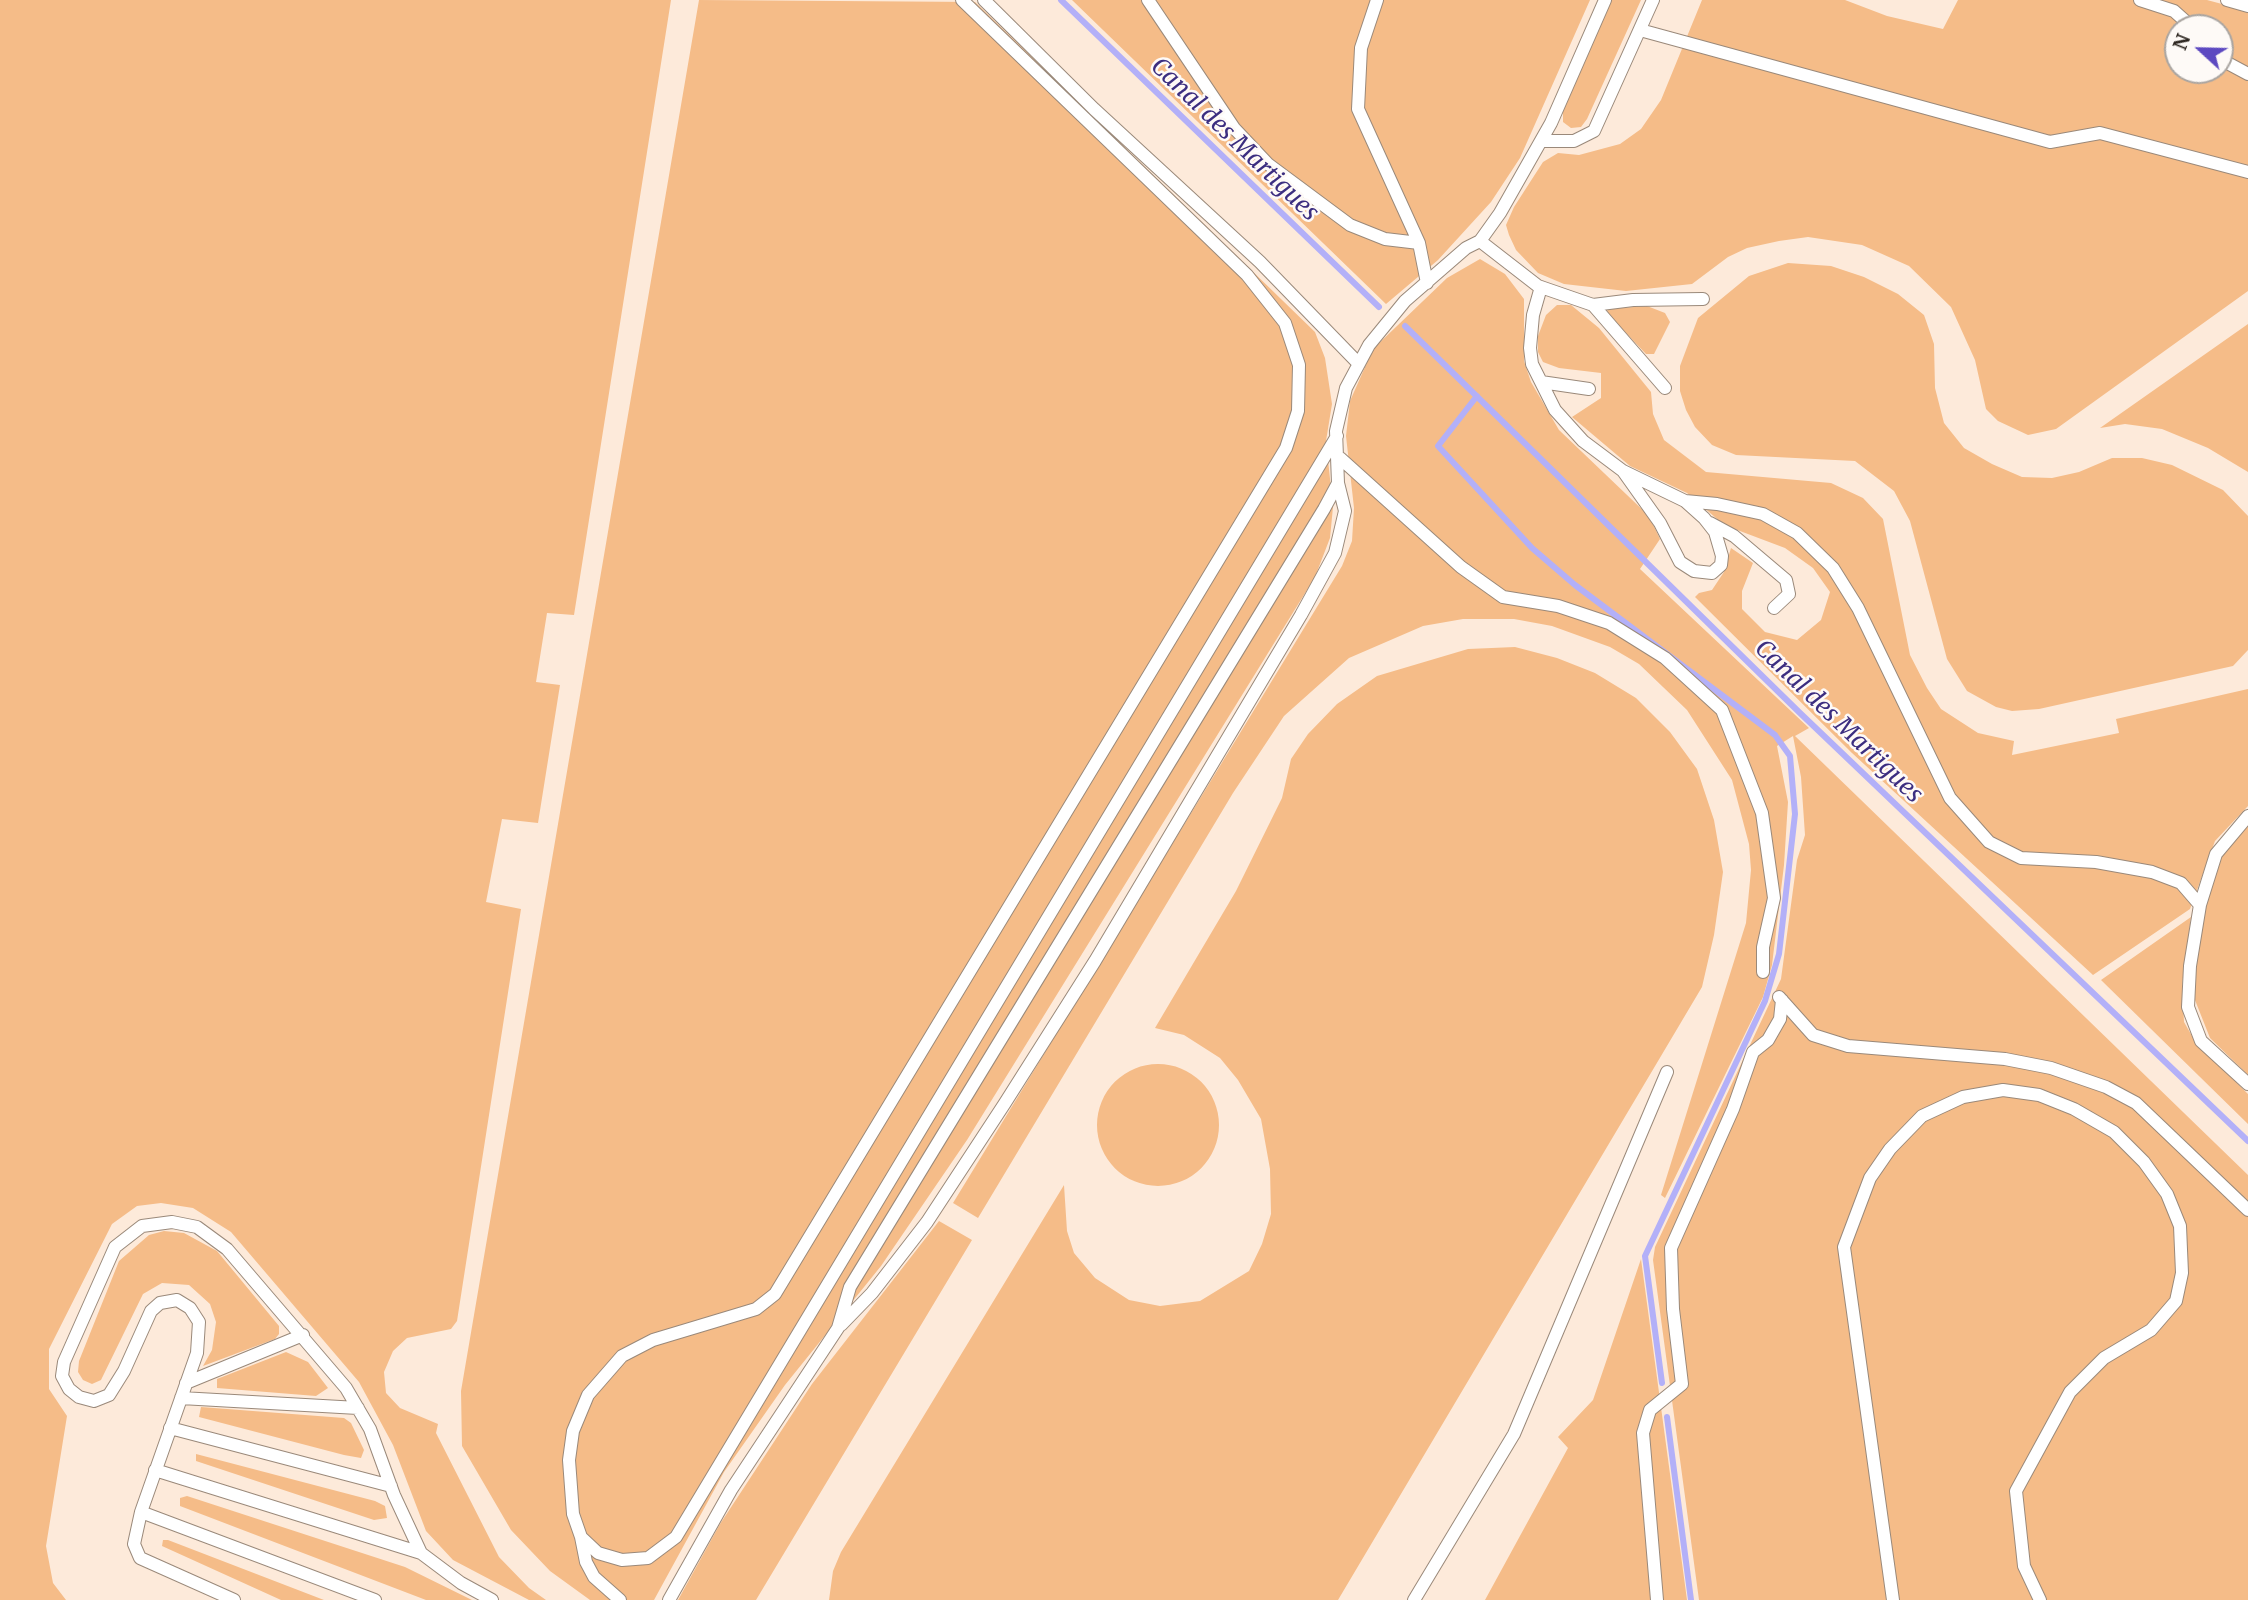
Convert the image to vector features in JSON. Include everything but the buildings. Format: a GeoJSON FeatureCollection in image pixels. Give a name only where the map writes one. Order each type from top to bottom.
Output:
{"type":"FeatureCollection","features":[{"type":"Feature","properties":{"kind":"lane"},"geometry":{"type":"LineString","coordinates":[[620,1600],[594,1577],[586,1562],[573,1514],[569,1460],[573,1431],[588,1395],[622,1356],[653,1340],[756,1309],[775,1294],[1286,448],[1298,411],[1299,365],[1285,323],[1247,275],[962,0]]}},
{"type":"Feature","properties":{"kind":"lane"},"geometry":{"type":"LineString","coordinates":[[984,0],[1094,109],[1260,262],[1359,364]]}},
{"type":"Feature","properties":{"kind":"lane"},"geometry":{"type":"LineString","coordinates":[[1147,0],[1234,128],[1268,164],[1350,225],[1385,239],[1419,243]]}},
{"type":"Feature","properties":{"kind":"lane"},"geometry":{"type":"LineString","coordinates":[[1377,0],[1361,48],[1359,109],[1419,243],[1427,283]]}},
{"type":"Feature","properties":{"kind":"lane"},"geometry":{"type":"LineString","coordinates":[[669,1600],[731,1490],[838,1328],[872,1293],[927,1222],[1005,1102],[1095,961],[1301,615],[1335,553],[1345,511],[1338,483],[1340,458],[1337,436],[1346,388],[1369,345],[1391,318],[1466,248],[1480,242],[1542,141],[1605,0]]}},
{"type":"Feature","properties":{"kind":"lane"},"geometry":{"type":"LineString","coordinates":[[1542,141],[1574,141],[1594,131],[1653,0]]}},
{"type":"Feature","properties":{"kind":"lane"},"geometry":{"type":"LineString","coordinates":[[2140,0],[2174,10],[2178,14]]}},
{"type":"Feature","properties":{"kind":"lane"},"geometry":{"type":"LineString","coordinates":[[2227,0],[2248,6]]}},
{"type":"Feature","properties":{"kind":"lane"},"geometry":{"type":"LineString","coordinates":[[1640,30],[2050,142],[2100,133],[2248,172]]}},
{"type":"Feature","properties":{"kind":"lane"},"geometry":{"type":"LineString","coordinates":[[1480,242],[1541,287],[1593,305],[1633,300],[1703,299]]}},
{"type":"Feature","properties":{"kind":"lane"},"geometry":{"type":"LineString","coordinates":[[1541,287],[1533,315],[1530,348],[1532,364],[1555,410],[1583,441],[1623,471],[1685,501],[1715,531],[1723,556],[1721,565],[1712,573],[1694,571],[1680,562],[1660,523],[1623,471]]}},
{"type":"Feature","properties":{"kind":"lane"},"geometry":{"type":"LineString","coordinates":[[1593,305],[1665,388]]}},
{"type":"Feature","properties":{"kind":"lane"},"geometry":{"type":"LineString","coordinates":[[1541,382],[1589,389]]}},
{"type":"Feature","properties":{"kind":"lane"},"geometry":{"type":"LineString","coordinates":[[580,1537],[598,1553],[622,1560],[648,1558],[676,1537],[1337,436]]}},
{"type":"Feature","properties":{"kind":"lane"},"geometry":{"type":"LineString","coordinates":[[1340,458],[1461,567],[1503,597],[1558,606],[1609,623],[1665,658],[1722,710],[1762,813],[1774,898],[1763,947],[1763,972]]}},
{"type":"Feature","properties":{"kind":"lane"},"geometry":{"type":"LineString","coordinates":[[838,1328],[850,1287],[1338,483]]}},
{"type":"Feature","properties":{"kind":"lane"},"geometry":{"type":"LineString","coordinates":[[1685,501],[1717,504],[1763,514],[1797,533],[1833,568],[1858,608],[1950,798],[1989,842],[2021,858],[2096,862],[2152,872],[2181,883],[2200,905]]}},
{"type":"Feature","properties":{"kind":"lane"},"geometry":{"type":"LineString","coordinates":[[1707,522],[1734,536],[1786,580],[1789,594],[1774,608]]}},
{"type":"Feature","properties":{"kind":"lane"},"geometry":{"type":"LineString","coordinates":[[2248,816],[2216,854],[2200,905],[2190,966],[2189,1007],[2202,1041],[2248,1084]]}},
{"type":"Feature","properties":{"kind":"lane"},"geometry":{"type":"LineString","coordinates":[[1657,1600],[1643,1433],[1650,1410],[1682,1384],[1673,1309],[1671,1248],[1728,1122],[1753,1052],[1768,1040],[1780,1019],[1780,998],[1813,1035],[1848,1046],[2005,1059],[2051,1068],[2106,1087],[2136,1102],[2248,1210]]}},
{"type":"Feature","properties":{"kind":"lane"},"geometry":{"type":"LineString","coordinates":[[1414,1600],[1514,1434],[1667,1072]]}},
{"type":"Feature","properties":{"kind":"lane"},"geometry":{"type":"LineString","coordinates":[[1894,1600],[1844,1247],[1870,1178],[1890,1149],[1922,1116],[1963,1097],[2003,1090],[2039,1095],[2074,1109],[2114,1132],[2144,1162],[2167,1194],[2180,1226],[2182,1273],[2176,1301],[2151,1330],[2104,1358],[2070,1392],[2016,1491],[2024,1566],[2040,1600]]}},
{"type":"Feature","properties":{"kind":"lane"},"geometry":{"type":"LineString","coordinates":[[234,1600],[140,1558],[134,1544],[141,1511],[197,1353],[199,1322],[190,1308],[177,1300],[160,1303],[151,1311],[124,1371],[108,1395],[94,1401],[79,1397],[69,1389],[62,1376],[64,1362],[89,1298],[114,1247],[142,1226],[172,1222],[197,1227],[227,1249],[303,1335],[346,1388],[370,1429],[391,1486],[421,1553]]}},
{"type":"Feature","properties":{"kind":"lane"},"geometry":{"type":"LineString","coordinates":[[186,1383],[303,1335]]}},
{"type":"Feature","properties":{"kind":"lane"},"geometry":{"type":"LineString","coordinates":[[181,1398],[358,1408]]}},
{"type":"Feature","properties":{"kind":"lane"},"geometry":{"type":"LineString","coordinates":[[170,1428],[391,1486]]}},
{"type":"Feature","properties":{"kind":"lane"},"geometry":{"type":"LineString","coordinates":[[155,1470],[421,1553],[461,1583],[492,1600]]}},
{"type":"Feature","properties":{"kind":"lane"},"geometry":{"type":"LineString","coordinates":[[141,1511],[375,1600]]}},
{"type":"Feature","properties":{"kind":"shaded area"},"geometry":{"type":"Polygon","coordinates":[[[0,0],[671,0],[574,615],[547,613],[536,682],[560,685],[538,823],[502,819],[486,902],[521,909],[457,1321],[451,1329],[407,1338],[393,1351],[384,1372],[386,1393],[400,1408],[438,1424],[436,1433],[499,1557],[529,1588],[546,1600],[529,1600],[453,1560],[426,1531],[393,1445],[359,1382],[231,1232],[193,1208],[161,1203],[137,1206],[112,1224],[49,1349],[49,1389],[67,1416],[46,1546],[53,1583],[66,1600],[0,1600],[0,0]]]}},
{"type":"Feature","properties":{"kind":"shaded area"},"geometry":{"type":"Polygon","coordinates":[[[699,0],[975,2],[1315,332],[1325,358],[1332,404],[1326,441],[1333,507],[1330,538],[1315,577],[967,1140],[881,1266],[785,1385],[724,1472],[654,1600],[590,1600],[550,1571],[511,1530],[462,1446],[461,1391],[699,0]]]}},
{"type":"Feature","properties":{"kind":"shaded area"},"geometry":{"type":"Polygon","coordinates":[[[1072,0],[1590,0],[1520,158],[1491,202],[1438,260],[1386,304],[1072,0]]]}},
{"type":"Feature","properties":{"kind":"shaded area"},"geometry":{"type":"Polygon","coordinates":[[[1611,0],[1641,0],[1587,119],[1581,127],[1571,128],[1563,122],[1563,110],[1611,0]]]}},
{"type":"Feature","properties":{"kind":"shaded area"},"geometry":{"type":"Polygon","coordinates":[[[1702,0],[1845,0],[1887,16],[1943,29],[1958,0],[2207,0],[2248,11],[2248,291],[2056,429],[2028,435],[1998,421],[1986,409],[1975,360],[1951,307],[1909,266],[1862,245],[1808,237],[1779,241],[1747,248],[1728,257],[1692,284],[1626,291],[1564,284],[1538,273],[1516,250],[1506,225],[1514,207],[1543,162],[1558,153],[1579,155],[1620,144],[1641,129],[1661,100],[1702,0]]]}},
{"type":"Feature","properties":{"kind":"shaded area"},"geometry":{"type":"Polygon","coordinates":[[[1480,259],[1505,274],[1524,299],[1524,361],[1531,382],[1559,430],[1649,516],[1660,539],[1640,569],[1809,728],[1795,736],[2248,1175],[2248,1600],[1699,1600],[1653,1260],[1655,1247],[1781,979],[1797,860],[1805,835],[1801,777],[1793,736],[1777,746],[1788,802],[1784,865],[1772,965],[1763,997],[1665,1198],[1661,1195],[1746,923],[1751,870],[1749,844],[1732,780],[1687,710],[1639,664],[1610,647],[1552,626],[1514,619],[1463,619],[1423,626],[1349,658],[1284,716],[1233,793],[978,1218],[953,1203],[1342,566],[1352,541],[1354,508],[1346,436],[1350,401],[1373,349],[1447,278],[1480,259]]]}},
{"type":"Feature","properties":{"kind":"shaded area"},"geometry":{"type":"Polygon","coordinates":[[[1788,263],[1831,266],[1864,277],[1898,294],[1924,315],[1934,344],[1935,388],[1944,423],[1964,448],[1992,464],[2022,477],[2052,478],[2079,472],[2112,458],[2142,458],[2172,465],[2223,490],[2248,516],[2248,650],[2233,666],[2039,709],[2012,711],[1996,707],[1967,691],[1947,659],[1910,521],[1894,491],[1855,461],[1736,455],[1712,445],[1695,427],[1686,410],[1680,391],[1680,366],[1698,318],[1749,276],[1788,263]]]}},
{"type":"Feature","properties":{"kind":"shaded area"},"geometry":{"type":"Polygon","coordinates":[[[1557,305],[1571,305],[1599,328],[1651,392],[1653,414],[1664,440],[1706,472],[1831,483],[1863,498],[1883,519],[1910,655],[1927,688],[1941,709],[1978,733],[2014,741],[2012,755],[2119,733],[2116,719],[2248,689],[2248,806],[2215,841],[2190,909],[2093,975],[1852,753],[1695,597],[1699,593],[1712,590],[1724,572],[1731,548],[1753,563],[1742,591],[1742,609],[1765,632],[1797,640],[1821,620],[1830,592],[1813,568],[1785,548],[1724,525],[1687,493],[1630,466],[1572,417],[1601,398],[1601,373],[1559,368],[1543,362],[1538,352],[1538,336],[1546,315],[1557,305]]]}},
{"type":"Feature","properties":{"kind":"shaded area"},"geometry":{"type":"Polygon","coordinates":[[[1647,306],[1665,313],[1670,322],[1654,354],[1646,354],[1608,314],[1607,309],[1647,306]]]}},
{"type":"Feature","properties":{"kind":"shaded area"},"geometry":{"type":"Polygon","coordinates":[[[2248,324],[2248,472],[2208,448],[2162,429],[2125,424],[2100,428],[2248,324]]]}},
{"type":"Feature","properties":{"kind":"shaded area"},"geometry":{"type":"Polygon","coordinates":[[[1515,647],[1557,658],[1595,673],[1636,698],[1670,732],[1697,769],[1714,820],[1723,872],[1714,935],[1702,987],[1338,1600],[829,1600],[833,1571],[841,1552],[1064,1185],[1067,1231],[1074,1253],[1095,1278],[1129,1300],[1160,1306],[1200,1301],[1249,1271],[1262,1244],[1271,1214],[1270,1169],[1261,1119],[1238,1080],[1220,1058],[1184,1035],[1155,1028],[1236,891],[1282,798],[1291,759],[1308,734],[1337,704],[1377,676],[1468,649],[1515,647]]]}},
{"type":"Feature","properties":{"kind":"shaded area"},"geometry":{"type":"Polygon","coordinates":[[[2248,822],[2248,1075],[2210,1038],[2193,995],[2203,910],[2221,856],[2248,822]]]}},
{"type":"Feature","properties":{"kind":"shaded area"},"geometry":{"type":"Polygon","coordinates":[[[2191,917],[2182,985],[2184,1022],[2196,1043],[2248,1094],[2248,1124],[2101,980],[2191,917]]]}},
{"type":"Feature","properties":{"kind":"shaded area"},"geometry":{"type":"Polygon","coordinates":[[[1158,1064],[1181,1069],[1201,1082],[1214,1102],[1219,1125],[1214,1148],[1201,1168],[1181,1181],[1158,1186],[1135,1181],[1115,1168],[1102,1148],[1097,1125],[1102,1102],[1115,1082],[1135,1069],[1158,1064]]]}},
{"type":"Feature","properties":{"kind":"shaded area"},"geometry":{"type":"Polygon","coordinates":[[[939,1221],[972,1240],[756,1600],[678,1600],[720,1524],[812,1384],[939,1221]]]}},
{"type":"Feature","properties":{"kind":"shaded area"},"geometry":{"type":"Polygon","coordinates":[[[164,1231],[184,1233],[217,1251],[279,1326],[279,1334],[275,1339],[203,1366],[212,1350],[216,1322],[210,1304],[189,1285],[162,1283],[143,1294],[101,1380],[92,1384],[83,1380],[78,1372],[79,1361],[119,1261],[149,1235],[164,1231]]]}},
{"type":"Feature","properties":{"kind":"shaded area"},"geometry":{"type":"Polygon","coordinates":[[[1641,1259],[1687,1600],[1485,1600],[1568,1448],[1558,1437],[1593,1400],[1641,1259]]]}},
{"type":"Feature","properties":{"kind":"shaded area"},"geometry":{"type":"Polygon","coordinates":[[[286,1352],[308,1362],[328,1388],[316,1396],[217,1388],[217,1379],[286,1352]]]}},
{"type":"Feature","properties":{"kind":"shaded area"},"geometry":{"type":"Polygon","coordinates":[[[201,1407],[344,1418],[351,1423],[364,1450],[361,1458],[344,1455],[199,1417],[201,1407]]]}},
{"type":"Feature","properties":{"kind":"shaded area"},"geometry":{"type":"Polygon","coordinates":[[[196,1454],[375,1501],[385,1506],[387,1518],[374,1520],[196,1461],[196,1454]]]}},
{"type":"Feature","properties":{"kind":"shaded area"},"geometry":{"type":"Polygon","coordinates":[[[187,1496],[405,1567],[472,1600],[426,1600],[180,1506],[180,1498],[187,1496]]]}},
{"type":"Feature","properties":{"kind":"shaded area"},"geometry":{"type":"Polygon","coordinates":[[[163,1540],[324,1600],[281,1600],[162,1546],[163,1540]]]}},
{"type":"Feature","properties":{"kind":"waterway","name":"Canal des Martigues"},"geometry":{"type":"LineString","coordinates":[[1061,0],[1379,307]]}},
{"type":"Feature","properties":{"kind":"waterway","name":"Canal des Martigues"},"geometry":{"type":"LineString","coordinates":[[1405,326],[1800,713],[2248,1141]]}},
{"type":"Feature","properties":{"kind":"waterway"},"geometry":{"type":"LineString","coordinates":[[1477,396],[1438,446],[1532,548],[1575,585],[1775,735],[1790,756],[1795,814],[1779,954],[1765,1001],[1645,1256],[1662,1383]]}},
{"type":"Feature","properties":{"kind":"waterway"},"geometry":{"type":"LineString","coordinates":[[1667,1417],[1691,1600]]}}]}
